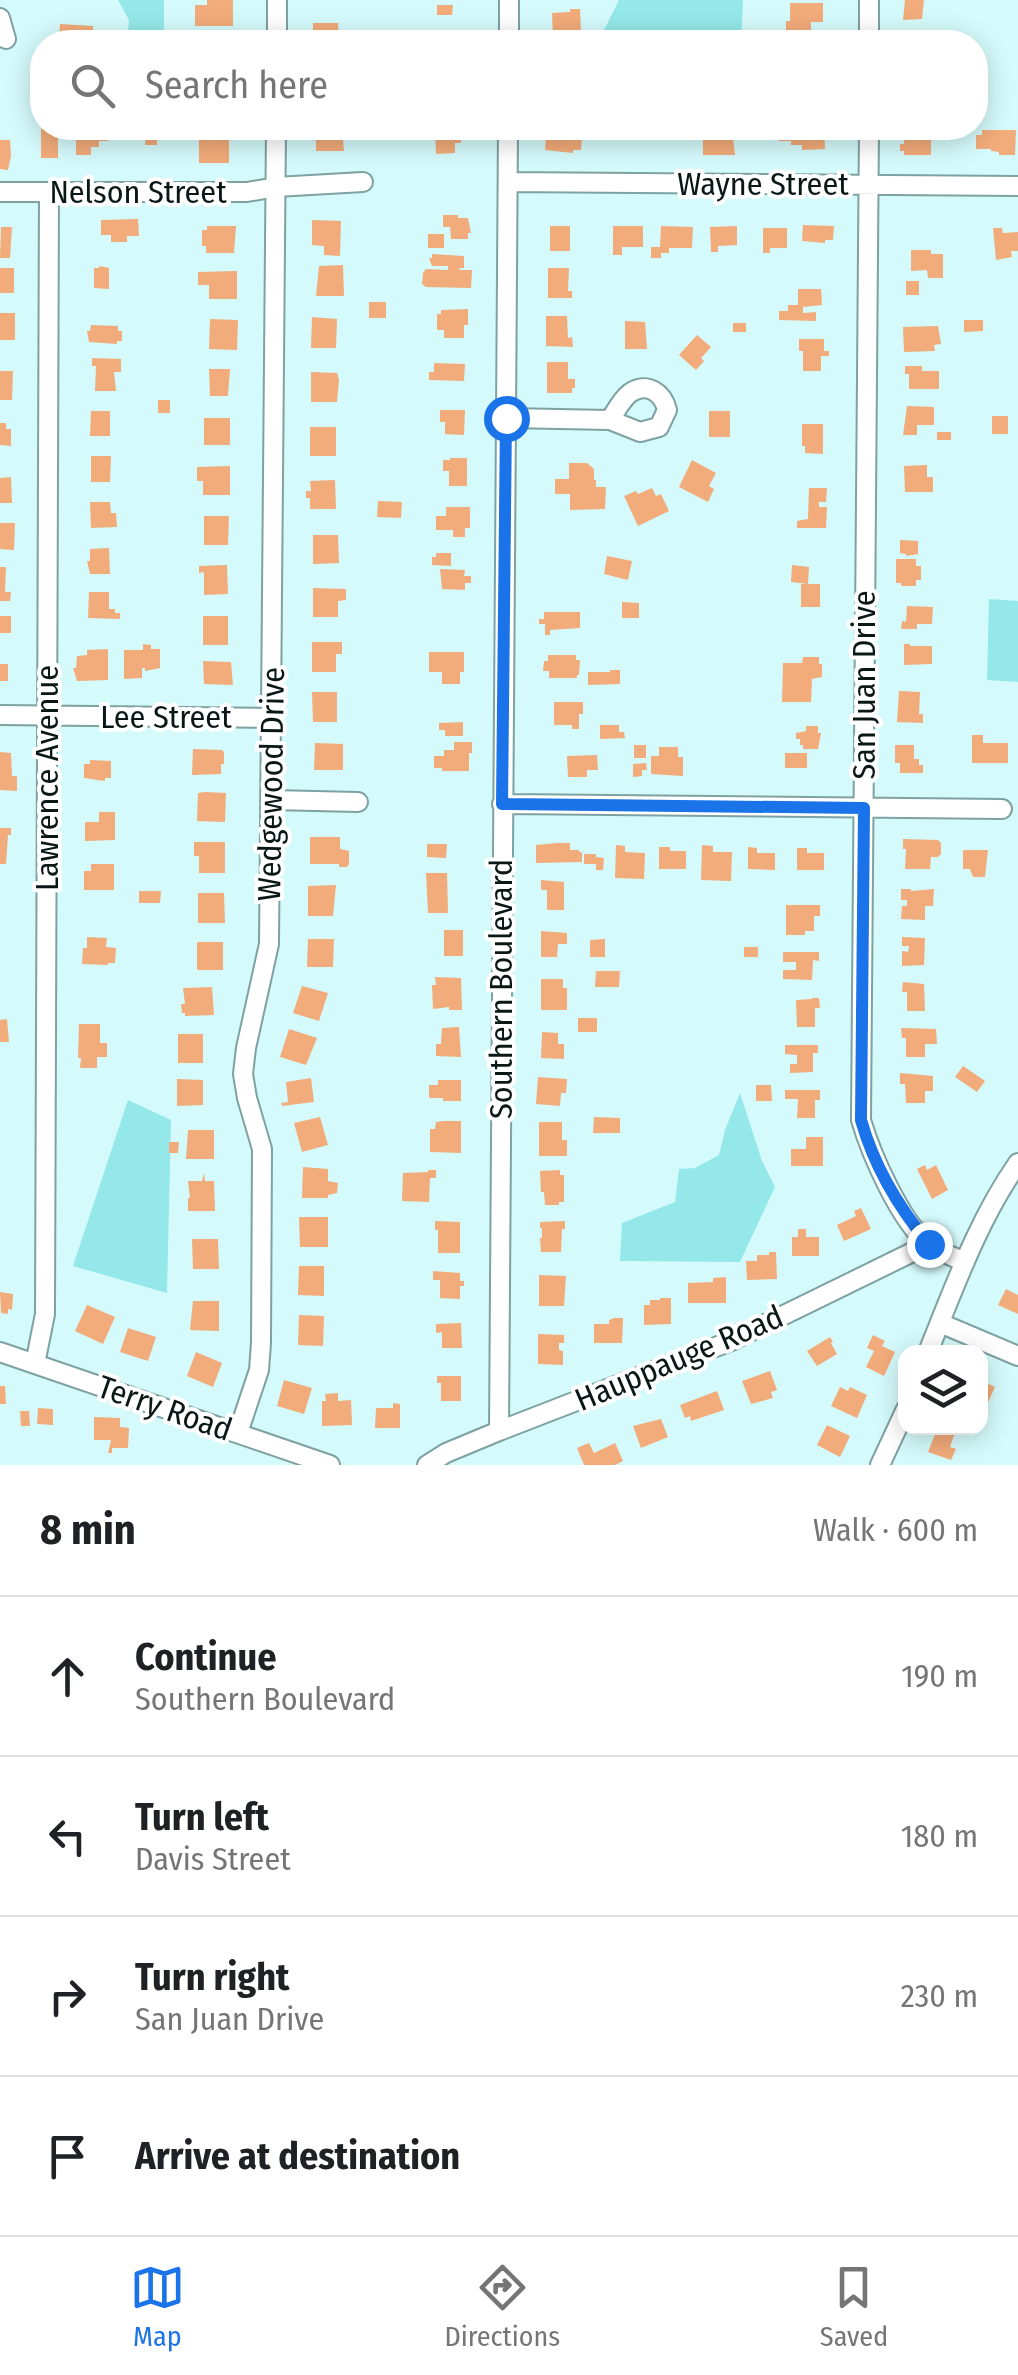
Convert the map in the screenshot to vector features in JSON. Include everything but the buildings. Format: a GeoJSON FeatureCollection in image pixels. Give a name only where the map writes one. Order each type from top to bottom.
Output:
{"type":"FeatureCollection","features":[{"type":"Feature","properties":{"kind":"street"},"geometry":{"type":"LineString","coordinates":[[277,0],[277,30]]}},
{"type":"Feature","properties":{"kind":"street"},"geometry":{"type":"LineString","coordinates":[[509,0],[509,30]]}},
{"type":"Feature","properties":{"kind":"street"},"geometry":{"type":"LineString","coordinates":[[869,0],[869,30]]}},
{"type":"Feature","properties":{"kind":"street"},"geometry":{"type":"LineString","coordinates":[[0,18],[6,39]]}},
{"type":"Feature","properties":{"kind":"street","name":"Wedgewood Drive"},"geometry":{"type":"LineString","coordinates":[[238,1433],[259,1370],[261,1343],[262,1149],[244,1074],[269,944],[276,140]]}},
{"type":"Feature","properties":{"kind":"street","name":"Southern Boulevard"},"geometry":{"type":"LineString","coordinates":[[499,1430],[508,140]]}},
{"type":"Feature","properties":{"kind":"street","name":"San Juan Drive"},"geometry":{"type":"LineString","coordinates":[[869,140],[861,1120],[866,1139],[904,1214],[929,1244],[965,1262]]}},
{"type":"Feature","properties":{"kind":"street"},"geometry":{"type":"LineString","coordinates":[[276,187],[363,182]]}},
{"type":"Feature","properties":{"kind":"street","name":"Wayne Street"},"geometry":{"type":"LineString","coordinates":[[508,182],[1018,186]]}},
{"type":"Feature","properties":{"kind":"street","name":"Nelson Street"},"geometry":{"type":"LineString","coordinates":[[0,192],[247,192],[276,187]]}},
{"type":"Feature","properties":{"kind":"street","name":"Lawrence Avenue"},"geometry":{"type":"LineString","coordinates":[[35,1364],[45,1314],[49,192]]}},
{"type":"Feature","properties":{"kind":"street"},"geometry":{"type":"LineString","coordinates":[[506,418],[610,420]]}},
{"type":"Feature","properties":{"kind":"street","name":"Lee Street"},"geometry":{"type":"LineString","coordinates":[[0,715],[272,718]]}},
{"type":"Feature","properties":{"kind":"street"},"geometry":{"type":"LineString","coordinates":[[272,800],[358,802]]}},
{"type":"Feature","properties":{"kind":"street"},"geometry":{"type":"LineString","coordinates":[[502,804],[1002,809]]}},
{"type":"Feature","properties":{"kind":"street"},"geometry":{"type":"LineString","coordinates":[[931,1345],[965,1262],[1018,1163]]}},
{"type":"Feature","properties":{"kind":"street","name":"Hauppauge Road"},"geometry":{"type":"LineString","coordinates":[[427,1465],[499,1430],[731,1341],[929,1244]]}},
{"type":"Feature","properties":{"kind":"street"},"geometry":{"type":"LineString","coordinates":[[940,1323],[1018,1356]]}},
{"type":"Feature","properties":{"kind":"street","name":"Terry Road"},"geometry":{"type":"LineString","coordinates":[[0,1352],[330,1465]]}},
{"type":"Feature","properties":{"kind":"street"},"geometry":{"type":"LineString","coordinates":[[880,1465],[898,1426]]}},
{"type":"Feature","properties":{"kind":"shaded area"},"geometry":{"type":"Polygon","coordinates":[[[118,0],[164,0],[164,30],[128,30],[129,20],[118,0]]]}},
{"type":"Feature","properties":{"kind":"shaded area"},"geometry":{"type":"Polygon","coordinates":[[[619,0],[743,0],[742,30],[604,30],[619,0]]]}},
{"type":"Feature","properties":{"kind":"shaded area"},"geometry":{"type":"Polygon","coordinates":[[[989,599],[1018,601],[1018,682],[987,680],[989,599]]]}},
{"type":"Feature","properties":{"kind":"shaded area"},"geometry":{"type":"Polygon","coordinates":[[[740,1093],[762,1161],[775,1187],[740,1262],[620,1261],[622,1223],[675,1202],[679,1169],[695,1168],[719,1155],[740,1093]]]}},
{"type":"Feature","properties":{"kind":"shaded area"},"geometry":{"type":"Polygon","coordinates":[[[128,1100],[171,1120],[167,1293],[73,1266],[128,1100]]]}},
{"type":"Feature","properties":{"kind":"route"},"geometry":{"type":"LineString","coordinates":[[506,418],[502,804],[864,808],[861,1120],[866,1139],[904,1214],[929,1244]]}}]}
